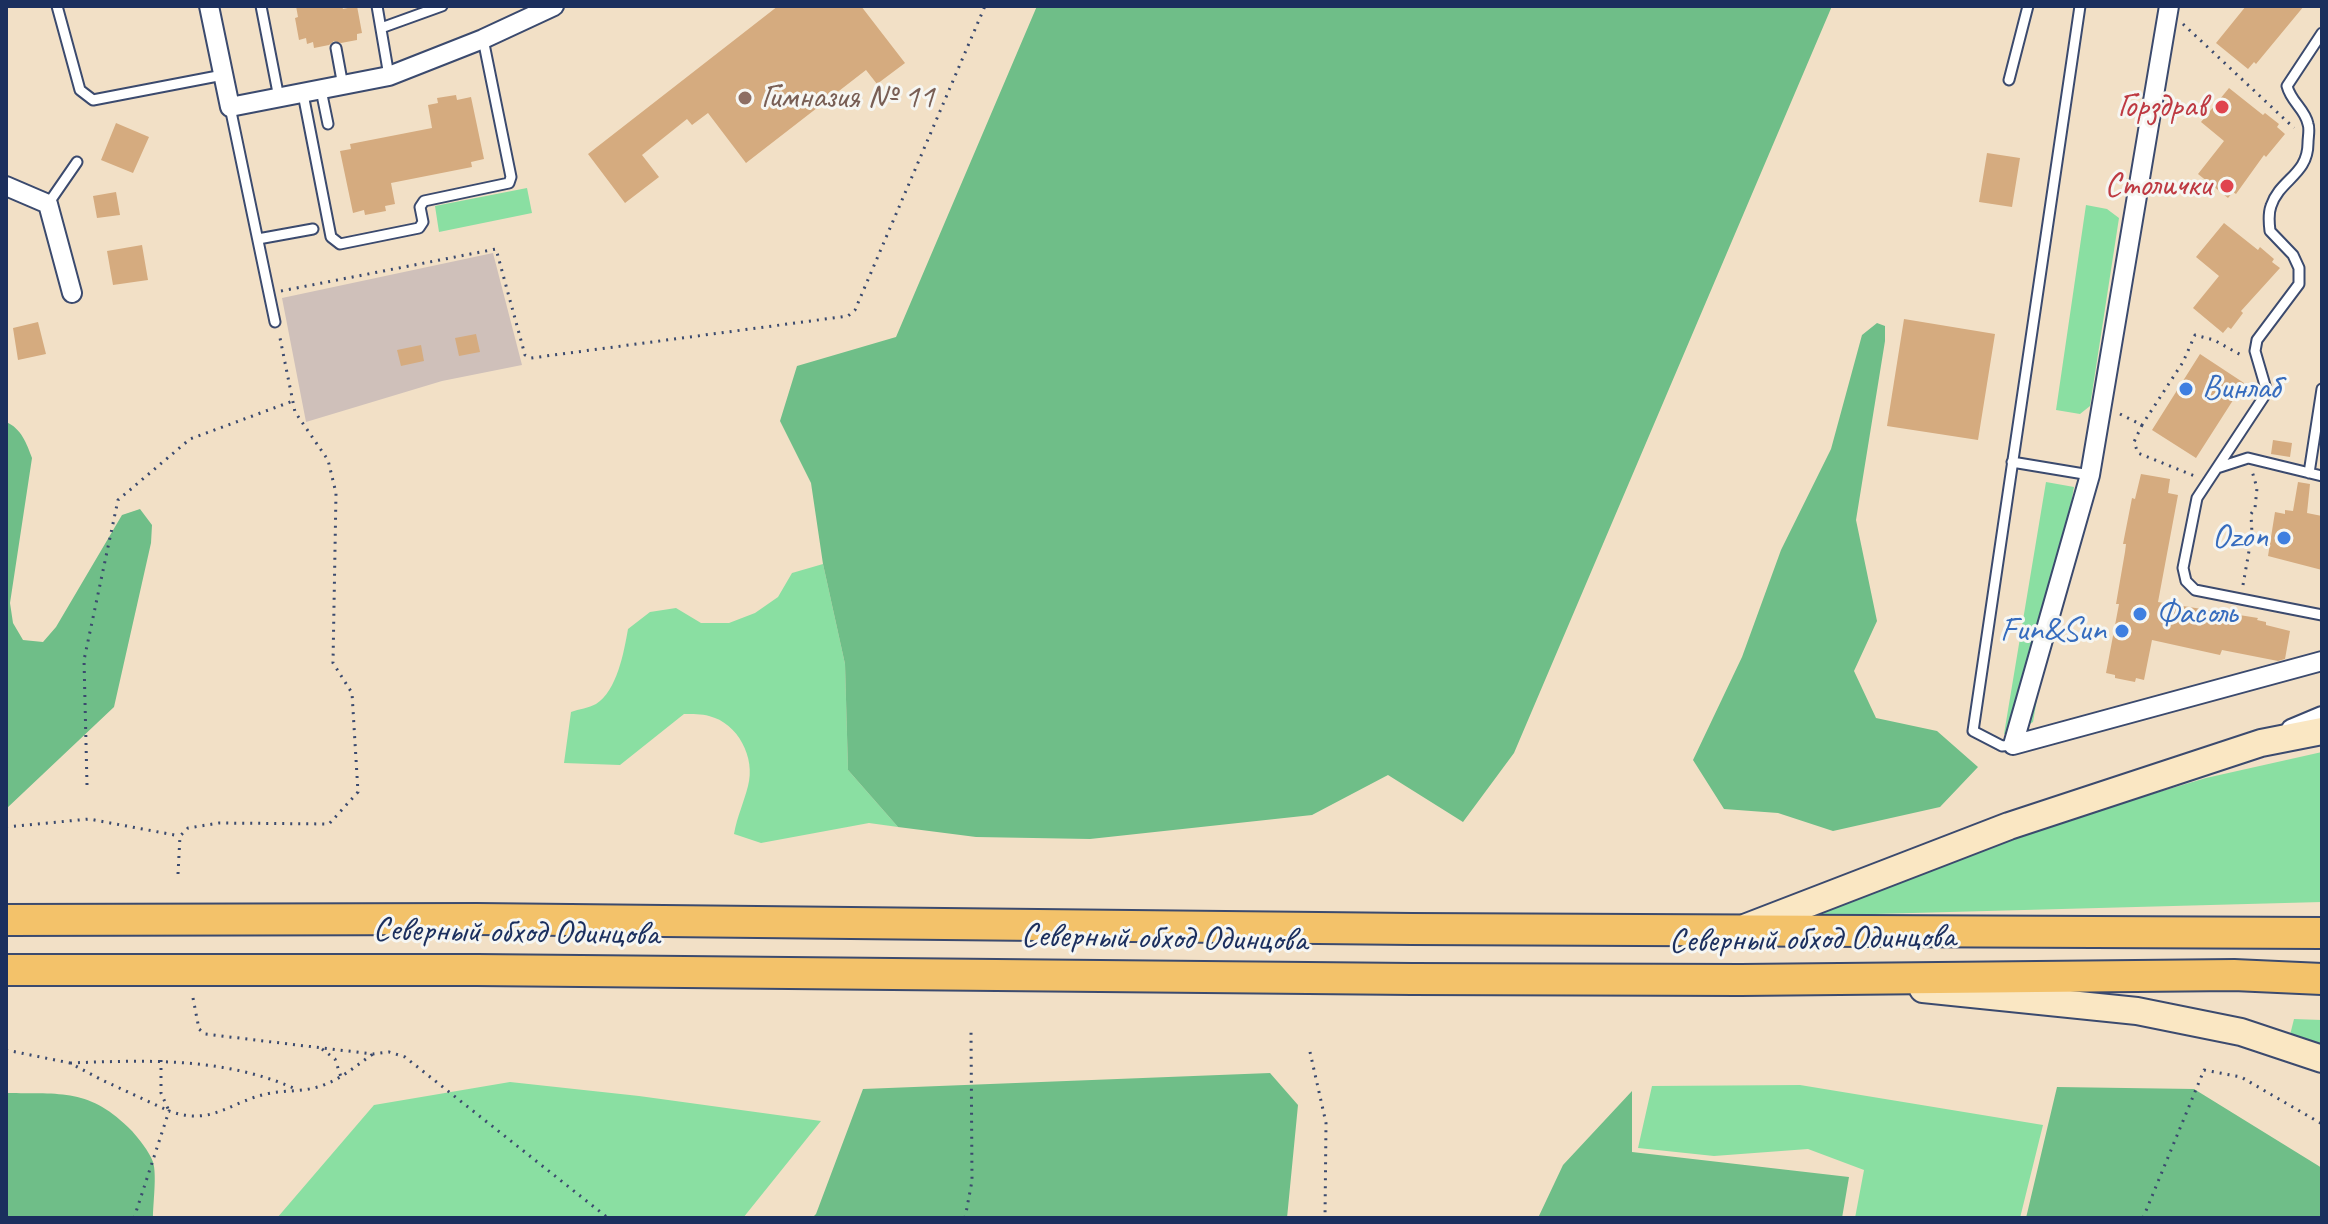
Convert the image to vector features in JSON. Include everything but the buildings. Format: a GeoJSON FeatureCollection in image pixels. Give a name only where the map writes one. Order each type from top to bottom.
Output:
{"type":"FeatureCollection","features":[{"type":"Feature","properties":{"kind":"highway","name":"Северный обход Одинцова"},"geometry":{"type":"LineString","coordinates":[[6,920],[477,919],[1412,929],[2322,933]]}},
{"type":"Feature","properties":{"kind":"highway","name":"Северный обход Одинцова"},"geometry":{"type":"LineString","coordinates":[[6,970],[445,969],[1412,979],[2234,975],[2322,979]]}},
{"type":"Feature","properties":{"kind":"main road"},"geometry":{"type":"LineString","coordinates":[[1741,930],[2009,826],[2261,743],[2322,731]]}},
{"type":"Feature","properties":{"kind":"main road"},"geometry":{"type":"LineString","coordinates":[[1828,979],[2137,1011],[2241,1032],[2322,1059]]}},
{"type":"Feature","properties":{"kind":"street"},"geometry":{"type":"LineString","coordinates":[[209,6],[230,107],[389,76],[483,39],[554,6]]}},
{"type":"Feature","properties":{"kind":"street"},"geometry":{"type":"LineString","coordinates":[[2013,745],[2090,475],[2168,8]]}},
{"type":"Feature","properties":{"kind":"street"},"geometry":{"type":"LineString","coordinates":[[6,186],[48,204],[72,293]]}},
{"type":"Feature","properties":{"kind":"street"},"geometry":{"type":"LineString","coordinates":[[2013,745],[2322,661]]}},
{"type":"Feature","properties":{"kind":"street"},"geometry":{"type":"LineString","coordinates":[[2261,743],[2322,716]]}},
{"type":"Feature","properties":{"kind":"lane"},"geometry":{"type":"LineString","coordinates":[[57,6],[80,90],[87,98],[93,100],[223,75]]}},
{"type":"Feature","properties":{"kind":"lane"},"geometry":{"type":"LineString","coordinates":[[261,6],[279,98]]}},
{"type":"Feature","properties":{"kind":"lane"},"geometry":{"type":"LineString","coordinates":[[377,6],[389,76]]}},
{"type":"Feature","properties":{"kind":"lane"},"geometry":{"type":"LineString","coordinates":[[381,28],[442,6]]}},
{"type":"Feature","properties":{"kind":"lane"},"geometry":{"type":"LineString","coordinates":[[2009,80],[2028,6]]}},
{"type":"Feature","properties":{"kind":"lane"},"geometry":{"type":"LineString","coordinates":[[2013,745],[2002,746],[1973,731],[2080,6]]}},
{"type":"Feature","properties":{"kind":"lane"},"geometry":{"type":"LineString","coordinates":[[2322,33],[2287,86],[2290,98],[2303,112],[2309,125],[2308,158],[2271,205],[2270,231],[2293,255],[2299,268],[2299,284],[2257,340],[2255,351],[2267,392],[2197,498],[2183,568],[2186,581],[2195,590],[2322,615]]}},
{"type":"Feature","properties":{"kind":"lane"},"geometry":{"type":"LineString","coordinates":[[312,92],[334,241],[340,244],[419,228],[423,222],[420,207],[424,201],[509,183],[511,177],[483,39]]}},
{"type":"Feature","properties":{"kind":"lane"},"geometry":{"type":"LineString","coordinates":[[336,48],[343,86]]}},
{"type":"Feature","properties":{"kind":"lane"},"geometry":{"type":"LineString","coordinates":[[312,92],[328,124]]}},
{"type":"Feature","properties":{"kind":"lane"},"geometry":{"type":"LineString","coordinates":[[230,107],[276,322]]}},
{"type":"Feature","properties":{"kind":"lane"},"geometry":{"type":"LineString","coordinates":[[48,204],[77,162]]}},
{"type":"Feature","properties":{"kind":"lane"},"geometry":{"type":"LineString","coordinates":[[258,239],[313,229]]}},
{"type":"Feature","properties":{"kind":"lane"},"geometry":{"type":"LineString","coordinates":[[2309,473],[2322,389]]}},
{"type":"Feature","properties":{"kind":"lane"},"geometry":{"type":"LineString","coordinates":[[2216,468],[2248,458],[2322,476]]}},
{"type":"Feature","properties":{"kind":"lane"},"geometry":{"type":"LineString","coordinates":[[2012,462],[2090,475]]}},
{"type":"Feature","properties":{"kind":"path"},"geometry":{"type":"LineString","coordinates":[[278,292],[496,249],[525,355],[531,358],[848,316],[855,310],[985,6]]}},
{"type":"Feature","properties":{"kind":"path"},"geometry":{"type":"LineString","coordinates":[[2168,8],[2308,141]]}},
{"type":"Feature","properties":{"kind":"path"},"geometry":{"type":"LineString","coordinates":[[178,874],[180,836],[188,828],[219,823],[329,824],[358,792],[352,693],[333,663],[336,493],[328,460],[295,412],[276,322]]}},
{"type":"Feature","properties":{"kind":"path"},"geometry":{"type":"LineString","coordinates":[[2207,482],[2138,453],[2134,442],[2142,425],[2183,362],[2195,335],[2236,351],[2250,360],[2263,377]]}},
{"type":"Feature","properties":{"kind":"path"},"geometry":{"type":"LineString","coordinates":[[87,785],[84,660],[118,500],[190,439],[293,401]]}},
{"type":"Feature","properties":{"kind":"path"},"geometry":{"type":"LineString","coordinates":[[2102,406],[2142,425]]}},
{"type":"Feature","properties":{"kind":"path"},"geometry":{"type":"LineString","coordinates":[[2240,600],[2257,488],[2248,458]]}},
{"type":"Feature","properties":{"kind":"path"},"geometry":{"type":"LineString","coordinates":[[6,827],[89,819],[180,836]]}},
{"type":"Feature","properties":{"kind":"path"},"geometry":{"type":"LineString","coordinates":[[193,998],[199,1029],[205,1034],[373,1054],[389,1052],[405,1057],[608,1218]]}},
{"type":"Feature","properties":{"kind":"path"},"geometry":{"type":"LineString","coordinates":[[965,1218],[972,1181],[971,1030]]}},
{"type":"Feature","properties":{"kind":"path"},"geometry":{"type":"LineString","coordinates":[[322,1049],[335,1059],[341,1077]]}},
{"type":"Feature","properties":{"kind":"path"},"geometry":{"type":"LineString","coordinates":[[6,1050],[70,1063],[161,1060],[243,1071],[272,1078],[300,1091]]}},
{"type":"Feature","properties":{"kind":"path"},"geometry":{"type":"LineString","coordinates":[[1310,1052],[1326,1123],[1325,1218]]}},
{"type":"Feature","properties":{"kind":"path"},"geometry":{"type":"LineString","coordinates":[[70,1063],[187,1117],[203,1116],[269,1093],[323,1086],[373,1054]]}},
{"type":"Feature","properties":{"kind":"path"},"geometry":{"type":"LineString","coordinates":[[134,1218],[169,1111],[161,1093],[161,1060]]}},
{"type":"Feature","properties":{"kind":"path"},"geometry":{"type":"LineString","coordinates":[[2145,1217],[2204,1070],[2241,1077],[2322,1124]]}},
{"type":"Feature","properties":{"kind":"shaded area"},"geometry":{"type":"Polygon","coordinates":[[[493,253],[522,365],[442,381],[306,422],[282,298],[493,253]]]}},
{"type":"Feature","properties":{"kind":"green space"},"geometry":{"type":"Polygon","coordinates":[[[1037,6],[1832,6],[1514,753],[1463,822],[1388,775],[1312,815],[1090,839],[976,837],[898,827],[848,770],[845,664],[823,564],[811,483],[780,421],[797,366],[896,337],[1037,6]]]}},
{"type":"Feature","properties":{"kind":"green space"},"geometry":{"type":"Polygon","coordinates":[[[527,188],[532,213],[439,232],[435,206],[527,188]]]}},
{"type":"Feature","properties":{"kind":"green space"},"geometry":{"type":"Polygon","coordinates":[[[2086,205],[2107,209],[2119,218],[2090,406],[2080,414],[2056,410],[2086,205]]]}},
{"type":"Feature","properties":{"kind":"green space"},"geometry":{"type":"Polygon","coordinates":[[[1877,323],[1885,326],[1885,341],[1856,520],[1877,621],[1854,671],[1876,718],[1937,731],[1978,767],[1940,807],[1833,831],[1778,813],[1724,809],[1693,760],[1742,657],[1781,550],[1831,449],[1862,335],[1877,323]]]}},
{"type":"Feature","properties":{"kind":"green space"},"geometry":{"type":"Polygon","coordinates":[[[6,422],[20,432],[32,458],[10,603],[13,623],[23,640],[43,642],[56,627],[122,515],[140,509],[152,525],[151,543],[114,707],[6,809],[6,422]]]}},
{"type":"Feature","properties":{"kind":"green space"},"geometry":{"type":"Polygon","coordinates":[[[2046,482],[2074,487],[2033,722],[2015,733],[2004,734],[2046,482]]]}},
{"type":"Feature","properties":{"kind":"green space"},"geometry":{"type":"Polygon","coordinates":[[[823,564],[845,664],[848,770],[898,827],[869,823],[761,843],[734,834],[750,775],[747,753],[728,726],[706,715],[684,714],[620,765],[564,763],[571,712],[593,705],[603,698],[618,670],[628,629],[650,612],[676,608],[701,623],[729,623],[755,613],[778,597],[792,573],[823,564]]]}},
{"type":"Feature","properties":{"kind":"green space"},"geometry":{"type":"Polygon","coordinates":[[[2322,752],[2322,902],[1801,916],[2088,813],[2206,778],[2322,752]]]}},
{"type":"Feature","properties":{"kind":"green space"},"geometry":{"type":"Polygon","coordinates":[[[2294,1019],[2322,1020],[2322,1047],[2290,1035],[2294,1019]]]}},
{"type":"Feature","properties":{"kind":"green space"},"geometry":{"type":"Polygon","coordinates":[[[1270,1073],[1298,1105],[1287,1218],[812,1218],[863,1089],[1270,1073]]]}},
{"type":"Feature","properties":{"kind":"green space"},"geometry":{"type":"Polygon","coordinates":[[[510,1082],[821,1121],[743,1218],[277,1218],[374,1105],[510,1082]]]}},
{"type":"Feature","properties":{"kind":"green space"},"geometry":{"type":"Polygon","coordinates":[[[1800,1085],[2043,1125],[2020,1218],[1855,1218],[1864,1170],[1808,1149],[1714,1156],[1638,1148],[1652,1086],[1800,1085]]]}},
{"type":"Feature","properties":{"kind":"green space"},"geometry":{"type":"Polygon","coordinates":[[[2057,1087],[2194,1089],[2322,1168],[2322,1218],[2026,1218],[2057,1087]]]}},
{"type":"Feature","properties":{"kind":"green space"},"geometry":{"type":"Polygon","coordinates":[[[1632,1091],[1632,1152],[1849,1177],[1842,1218],[1538,1218],[1563,1165],[1632,1091]]]}},
{"type":"Feature","properties":{"kind":"green space"},"geometry":{"type":"Polygon","coordinates":[[[6,1093],[74,1096],[88,1100],[117,1117],[138,1138],[153,1162],[153,1218],[6,1218],[6,1093]]]}},
{"type":"Feature","properties":{"kind":"place","name":"Гимназия № 11"},"geometry":{"type":"Point","coordinates":[745,98]}},
{"type":"Feature","properties":{"kind":"place","name":"Горздрав"},"geometry":{"type":"Point","coordinates":[2222,107]}},
{"type":"Feature","properties":{"kind":"place","name":"Столички"},"geometry":{"type":"Point","coordinates":[2227,186]}},
{"type":"Feature","properties":{"kind":"place","name":"Винлаб"},"geometry":{"type":"Point","coordinates":[2186,389]}},
{"type":"Feature","properties":{"kind":"place","name":"Ozon"},"geometry":{"type":"Point","coordinates":[2284,538]}},
{"type":"Feature","properties":{"kind":"place","name":"Фасоль"},"geometry":{"type":"Point","coordinates":[2140,614]}},
{"type":"Feature","properties":{"kind":"place","name":"Fun&Sun"},"geometry":{"type":"Point","coordinates":[2122,631]}}]}
